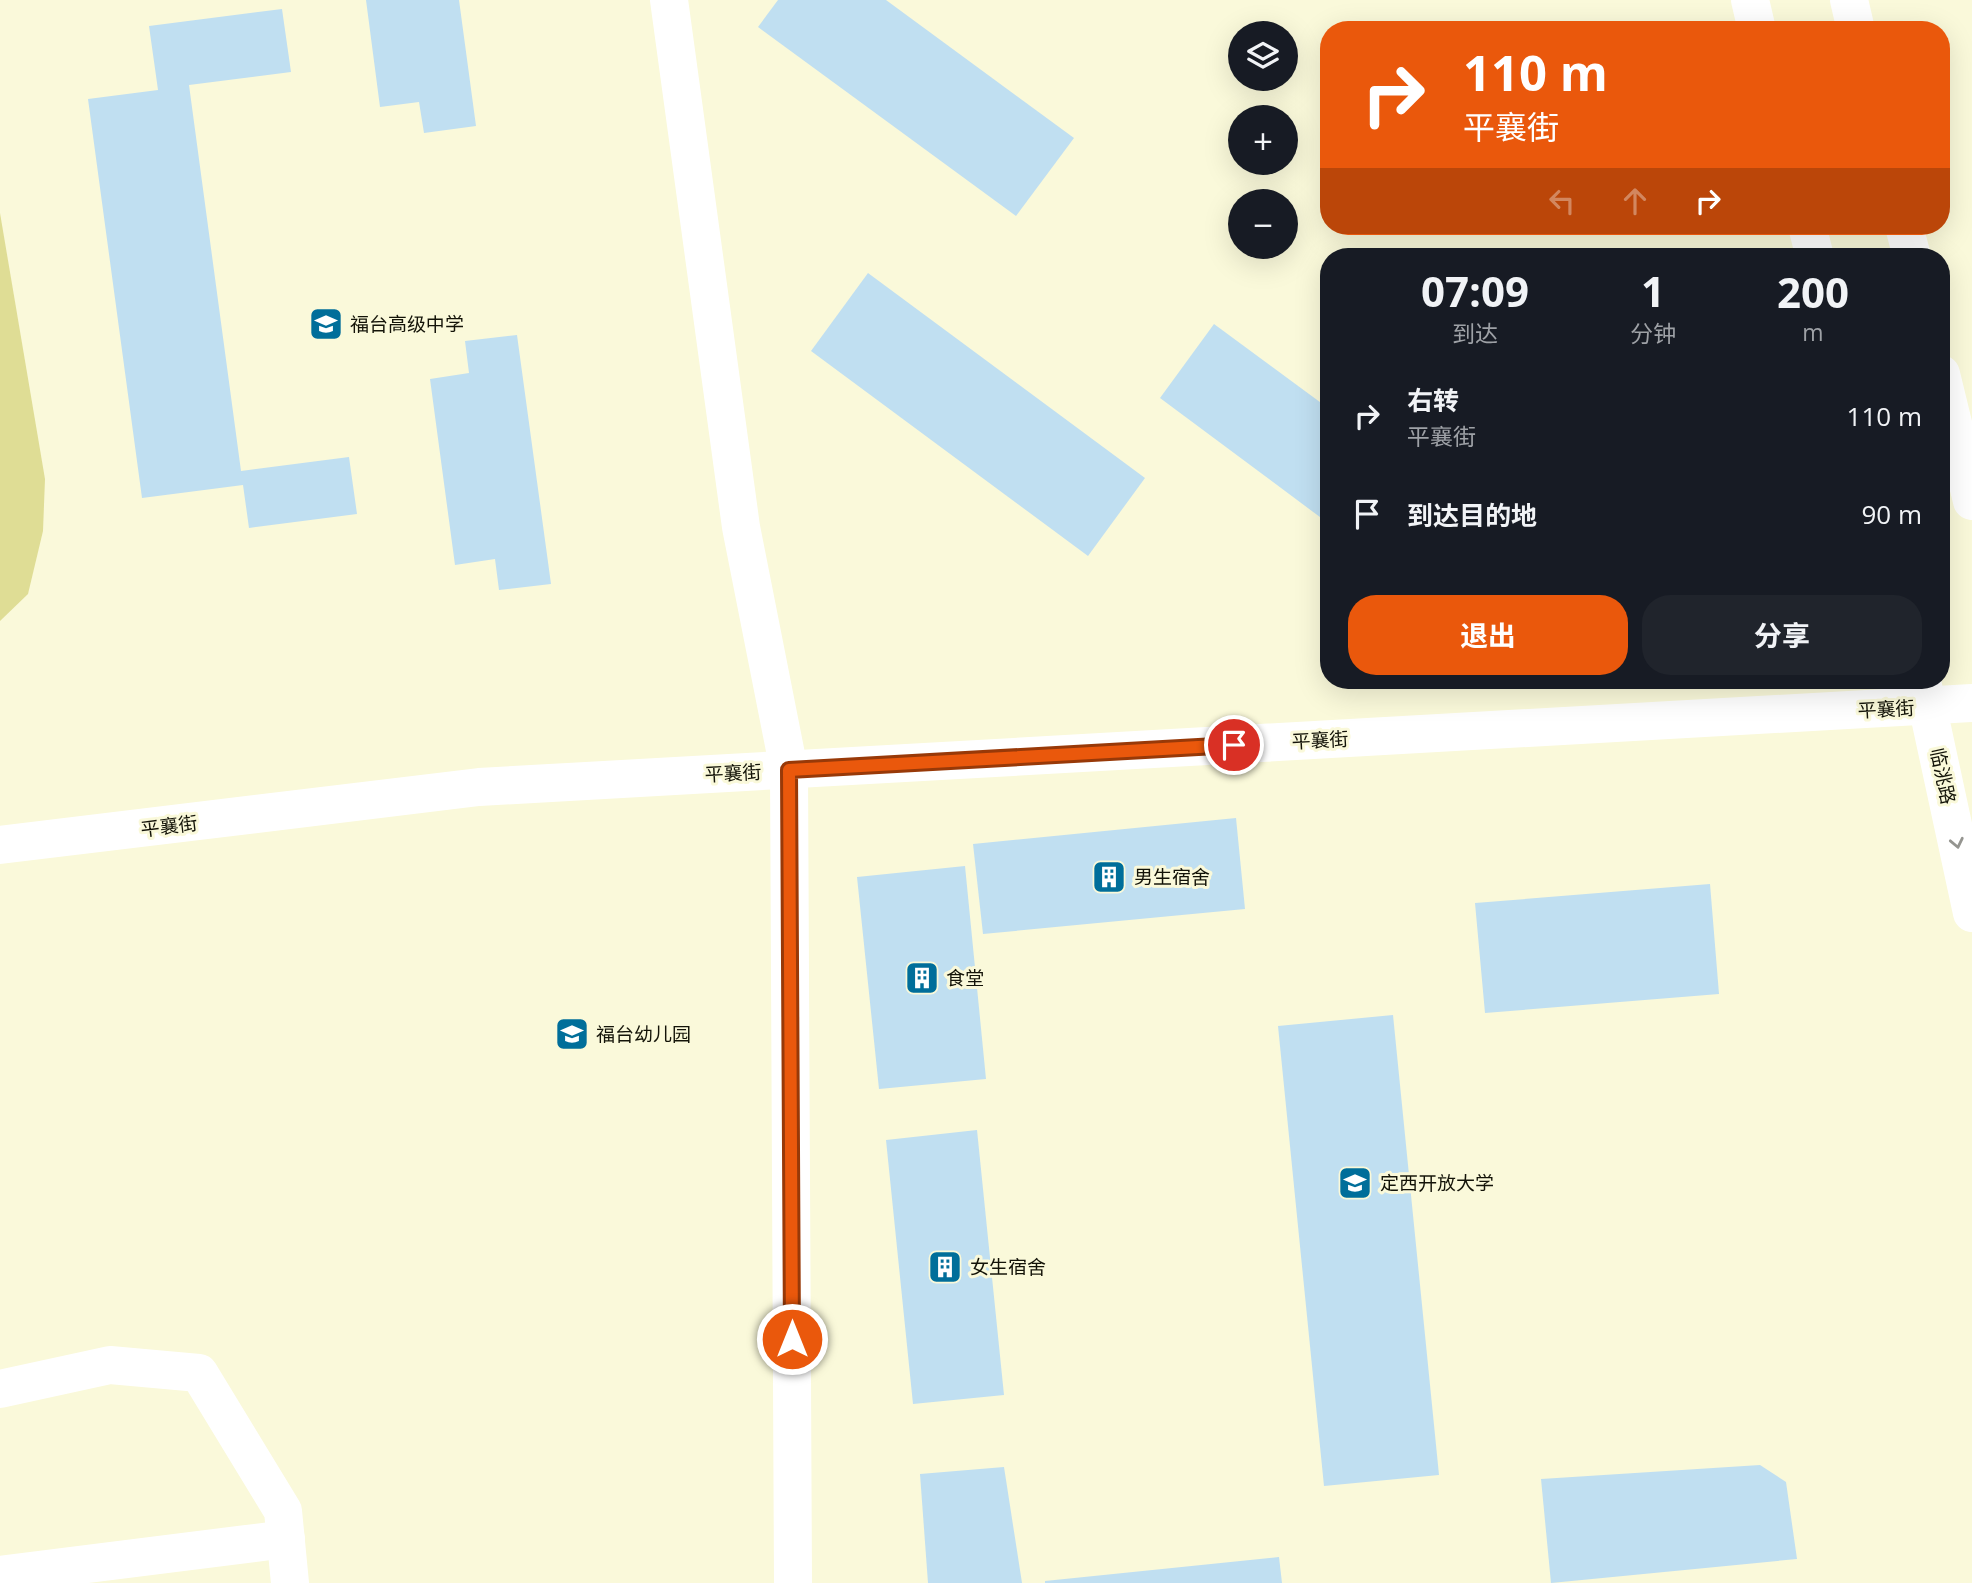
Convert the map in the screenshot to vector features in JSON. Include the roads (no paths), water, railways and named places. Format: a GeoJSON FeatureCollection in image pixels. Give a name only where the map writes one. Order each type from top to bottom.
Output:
{"type":"FeatureCollection","features":[{"type":"Feature","properties":{"kind":"street"},"geometry":{"type":"LineString","coordinates":[[669,0],[741,527],[789,770],[793,1583]]}},
{"type":"Feature","properties":{"kind":"street"},"geometry":{"type":"LineString","coordinates":[[1750,0],[1755,21]]}},
{"type":"Feature","properties":{"kind":"street"},"geometry":{"type":"LineString","coordinates":[[1849,0],[1854,21]]}},
{"type":"Feature","properties":{"kind":"street"},"geometry":{"type":"LineString","coordinates":[[1950,411],[1972,501]]}},
{"type":"Feature","properties":{"kind":"street","name":"平襄街"},"geometry":{"type":"LineString","coordinates":[[0,845],[479,787],[789,770],[1925,694],[1972,703]]}},
{"type":"Feature","properties":{"kind":"street","name":"临洮路"},"geometry":{"type":"LineString","coordinates":[[1925,694],[1972,913]]}},
{"type":"Feature","properties":{"kind":"street"},"geometry":{"type":"LineString","coordinates":[[0,1389],[110,1365],[199,1373],[283,1511],[290,1583]]}},
{"type":"Feature","properties":{"kind":"street"},"geometry":{"type":"LineString","coordinates":[[0,1575],[286,1539]]}},
{"type":"Feature","properties":{"kind":"place","name":"福台高级中学"},"geometry":{"type":"Point","coordinates":[326,324]}},
{"type":"Feature","properties":{"kind":"place","name":"男生宿舍"},"geometry":{"type":"Point","coordinates":[1109,877]}},
{"type":"Feature","properties":{"kind":"place","name":"食堂"},"geometry":{"type":"Point","coordinates":[922,978]}},
{"type":"Feature","properties":{"kind":"place","name":"福台幼儿园"},"geometry":{"type":"Point","coordinates":[572,1034]}},
{"type":"Feature","properties":{"kind":"place","name":"定西开放大学"},"geometry":{"type":"Point","coordinates":[1355,1183]}},
{"type":"Feature","properties":{"kind":"place","name":"女生宿舍"},"geometry":{"type":"Point","coordinates":[945,1267]}}]}
